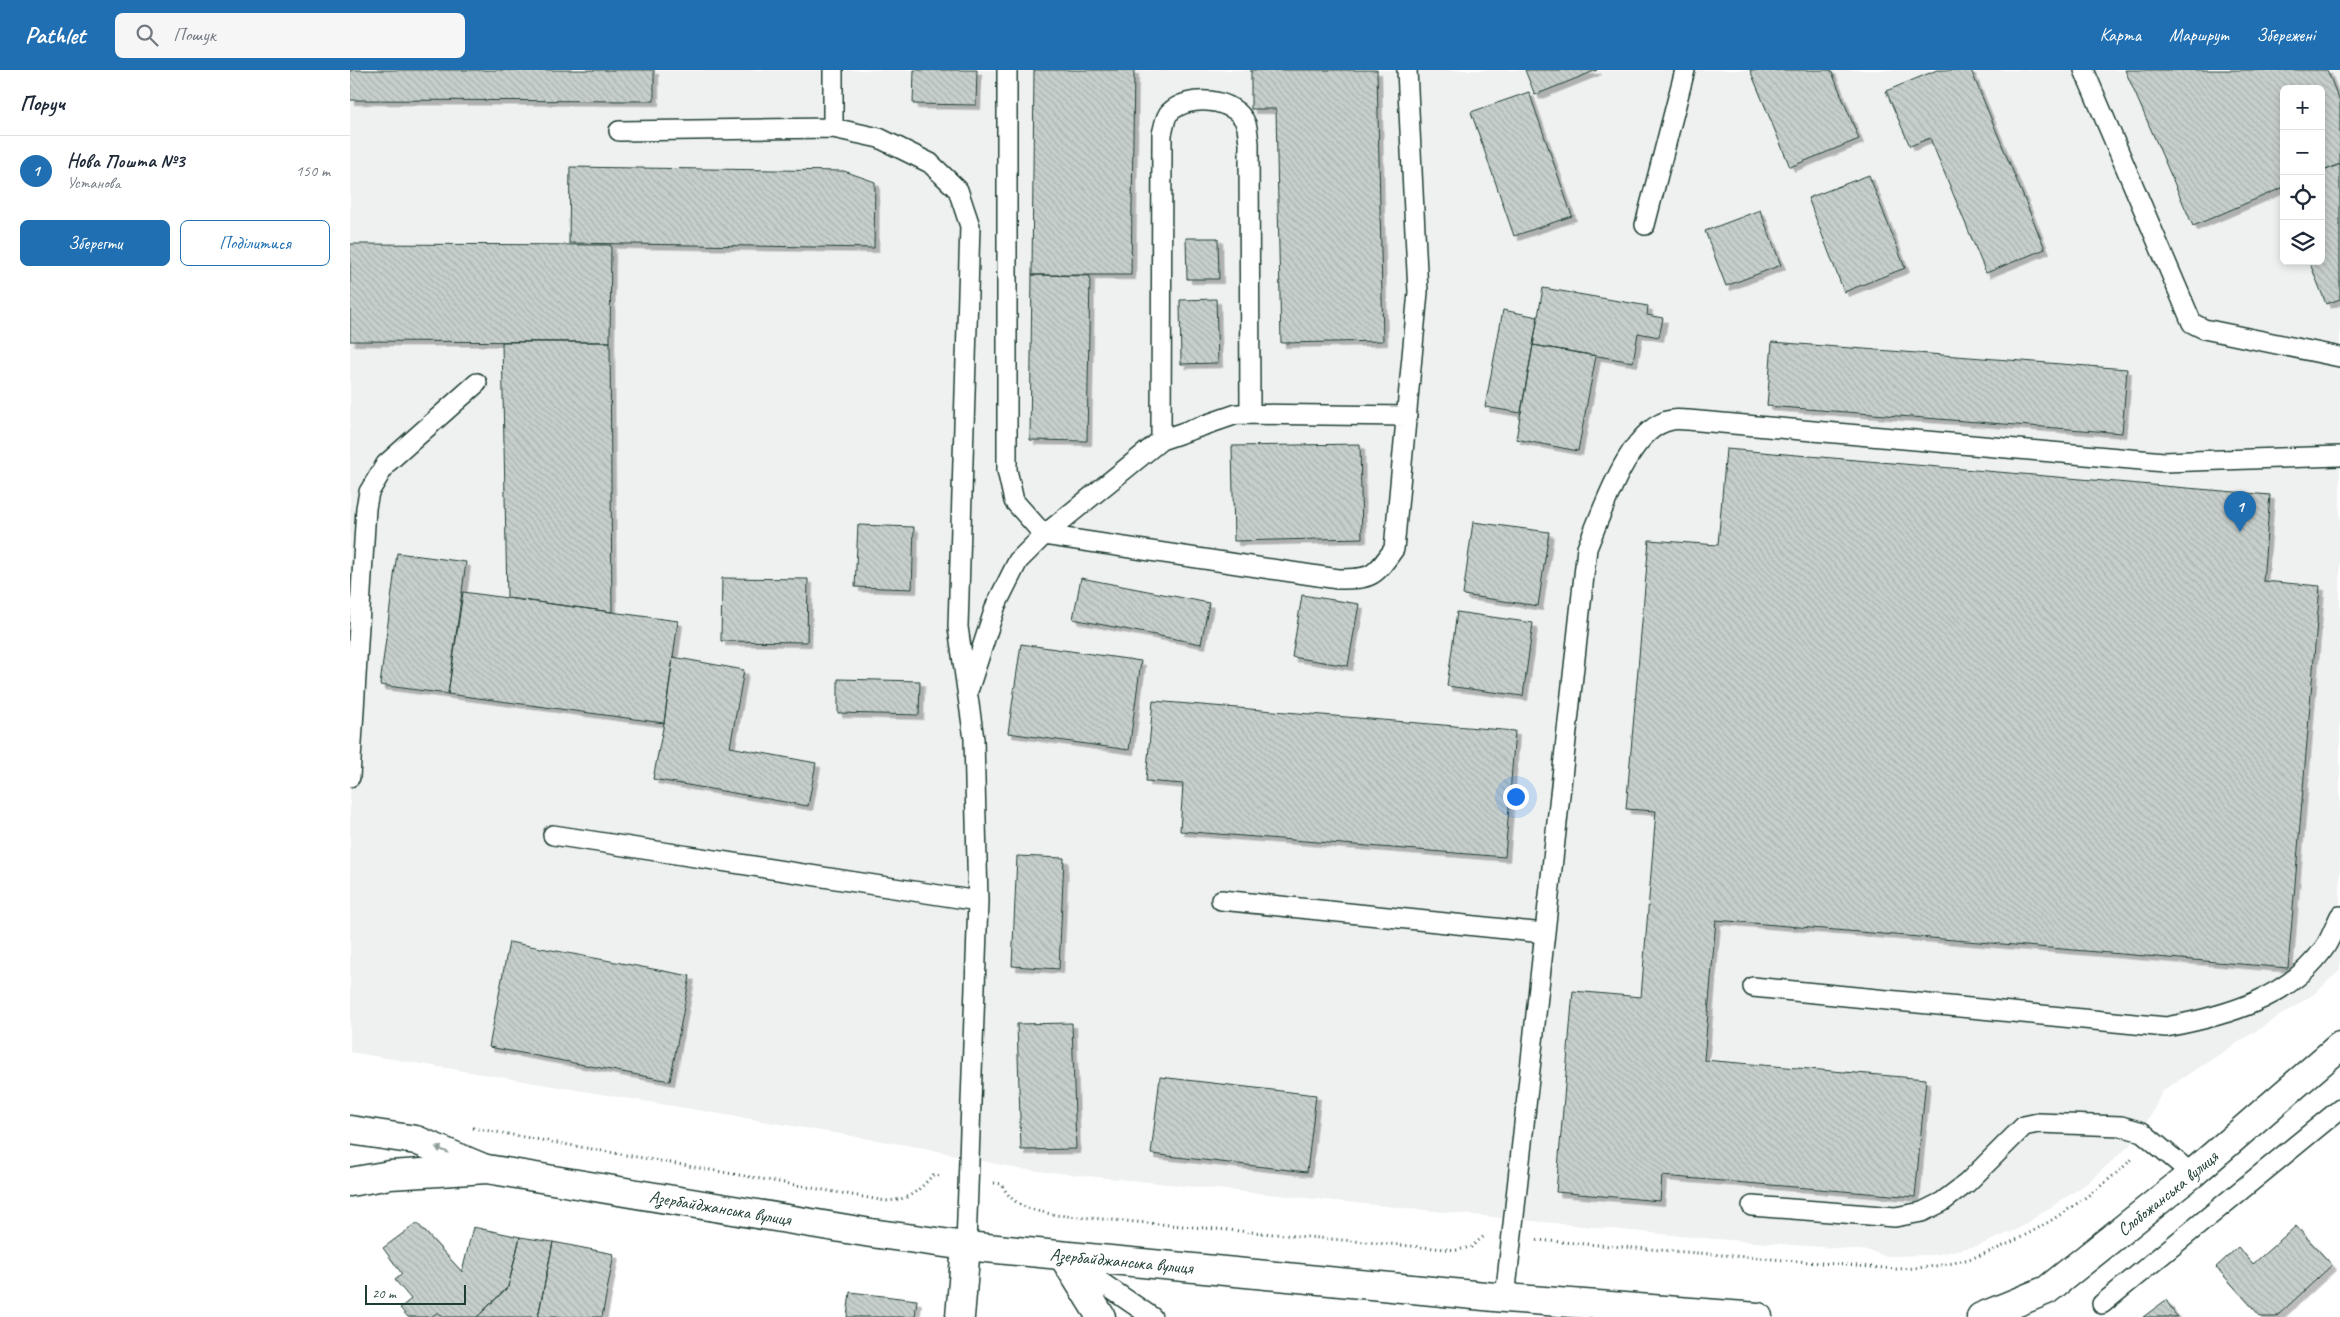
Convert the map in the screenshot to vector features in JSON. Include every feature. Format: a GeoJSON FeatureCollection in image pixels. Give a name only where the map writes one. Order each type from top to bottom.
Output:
{"type":"FeatureCollection","features":[{"type":"Feature","properties":{"kind":"street","name":"Слобожанська вулиця"},"geometry":{"type":"LineString","coordinates":[[1981,1317],[2047,1290],[2192,1174],[2340,1046]]}},
{"type":"Feature","properties":{"kind":"street","name":"Азербайджанська вулиця"},"geometry":{"type":"LineString","coordinates":[[350,1130],[416,1140],[487,1169],[871,1233],[966,1246],[1505,1298],[1742,1316]]}},
{"type":"Feature","properties":{"kind":"street","name":"Азербайджанська вулиця"},"geometry":{"type":"LineString","coordinates":[[350,1182],[390,1175],[487,1169]]}},
{"type":"Feature","properties":{"kind":"street"},"geometry":{"type":"LineString","coordinates":[[960,1317],[966,1246]]}},
{"type":"Feature","properties":{"kind":"street"},"geometry":{"type":"LineString","coordinates":[[1063,1256],[1101,1317]]}},
{"type":"Feature","properties":{"kind":"lane"},"geometry":{"type":"LineString","coordinates":[[833,70],[833,128]]}},
{"type":"Feature","properties":{"kind":"lane"},"geometry":{"type":"LineString","coordinates":[[1007,70],[1007,470],[1014,501],[1044,534],[1338,579],[1364,579],[1378,571],[1394,549],[1418,292],[1408,70]]}},
{"type":"Feature","properties":{"kind":"lane"},"geometry":{"type":"LineString","coordinates":[[1645,226],[1685,70]]}},
{"type":"Feature","properties":{"kind":"lane"},"geometry":{"type":"LineString","coordinates":[[2084,70],[2192,323],[2204,329],[2340,357]]}},
{"type":"Feature","properties":{"kind":"lane"},"geometry":{"type":"LineString","coordinates":[[1161,440],[1162,134],[1168,113],[1186,102],[1214,100],[1231,108],[1246,123],[1249,143],[1250,414]]}},
{"type":"Feature","properties":{"kind":"lane"},"geometry":{"type":"LineString","coordinates":[[619,131],[833,128],[879,138],[930,163],[958,190],[970,226],[958,627],[974,739],[978,901],[966,1246]]}},
{"type":"Feature","properties":{"kind":"lane"},"geometry":{"type":"LineString","coordinates":[[350,777],[366,508],[369,492],[386,464],[477,383]]}},
{"type":"Feature","properties":{"kind":"lane"},"geometry":{"type":"LineString","coordinates":[[968,691],[1001,596],[1018,561],[1044,534],[1161,440],[1237,414],[1407,416]]}},
{"type":"Feature","properties":{"kind":"lane"},"geometry":{"type":"LineString","coordinates":[[1505,1298],[1510,1238],[1587,548],[1624,459],[1646,434],[1671,420],[1688,420],[2164,462],[2340,456]]}},
{"type":"Feature","properties":{"kind":"lane"},"geometry":{"type":"LineString","coordinates":[[553,835],[978,901]]}},
{"type":"Feature","properties":{"kind":"lane"},"geometry":{"type":"LineString","coordinates":[[1221,900],[1544,933]]}},
{"type":"Feature","properties":{"kind":"lane"},"geometry":{"type":"LineString","coordinates":[[1753,987],[2166,1027],[2209,1019],[2268,998],[2303,973],[2326,946],[2340,916]]}},
{"type":"Feature","properties":{"kind":"lane"},"geometry":{"type":"LineString","coordinates":[[2102,1304],[2340,1109]]}},
{"type":"Feature","properties":{"kind":"lane"},"geometry":{"type":"LineString","coordinates":[[1752,1206],[1895,1217],[1922,1212],[1942,1202],[1967,1183],[2024,1126],[2038,1123],[2121,1126],[2142,1132],[2192,1174]]}},
{"type":"Feature","properties":{"kind":"lane"},"geometry":{"type":"LineString","coordinates":[[1063,1256],[1152,1317]]}},
{"type":"Feature","properties":{"kind":"path"},"geometry":{"type":"LineString","coordinates":[[472,1128],[886,1201],[904,1199],[917,1192],[933,1175],[1002,1184],[1006,1194],[1013,1201],[1029,1209],[1056,1215],[1457,1250],[1471,1247],[1482,1236],[1896,1269],[1943,1265],[1984,1254],[2027,1234],[2074,1207],[2107,1183],[2152,1140]]}},
{"type":"Feature","properties":{"kind":"shaded area"},"geometry":{"type":"Polygon","coordinates":[[[350,70],[2340,70],[2340,970],[2314,994],[2162,1091],[2152,1114],[2130,1145],[2086,1184],[2016,1230],[1980,1245],[1935,1255],[1884,1256],[1871,1251],[1691,1237],[1019,1169],[924,1148],[350,1052],[350,70]]]}},
{"type":"Feature","properties":{"kind":"building"},"geometry":{"type":"Polygon","coordinates":[[[350,70],[654,70],[654,101],[350,100],[350,70]]]}},
{"type":"Feature","properties":{"kind":"building"},"geometry":{"type":"Polygon","coordinates":[[[914,70],[977,70],[976,105],[913,104],[914,70]]]}},
{"type":"Feature","properties":{"kind":"building"},"geometry":{"type":"Polygon","coordinates":[[[1034,70],[1134,70],[1131,275],[1032,275],[1034,70]]]}},
{"type":"Feature","properties":{"kind":"building"},"geometry":{"type":"Polygon","coordinates":[[[1251,70],[1377,70],[1383,341],[1281,343],[1276,109],[1251,109],[1251,70]]]}},
{"type":"Feature","properties":{"kind":"building"},"geometry":{"type":"Polygon","coordinates":[[[1525,70],[1597,70],[1535,95],[1525,70]]]}},
{"type":"Feature","properties":{"kind":"building"},"geometry":{"type":"Polygon","coordinates":[[[1750,70],[1831,70],[1859,139],[1790,167],[1750,70]]]}},
{"type":"Feature","properties":{"kind":"building"},"geometry":{"type":"Polygon","coordinates":[[[1937,70],[1971,70],[2045,249],[1986,273],[1930,138],[1910,146],[1886,91],[1937,70]]]}},
{"type":"Feature","properties":{"kind":"building"},"geometry":{"type":"Polygon","coordinates":[[[2125,70],[2327,70],[2340,102],[2340,164],[2325,170],[2325,85],[2280,85],[2280,189],[2193,226],[2125,70]]]}},
{"type":"Feature","properties":{"kind":"building"},"geometry":{"type":"Polygon","coordinates":[[[1529,92],[1572,216],[1514,236],[1471,112],[1529,92]]]}},
{"type":"Feature","properties":{"kind":"building"},"geometry":{"type":"Polygon","coordinates":[[[2340,164],[2340,299],[2326,304],[2311,265],[2325,265],[2325,170],[2340,164]]]}},
{"type":"Feature","properties":{"kind":"building"},"geometry":{"type":"Polygon","coordinates":[[[570,167],[844,171],[875,182],[874,248],[569,243],[570,167]]]}},
{"type":"Feature","properties":{"kind":"building"},"geometry":{"type":"Polygon","coordinates":[[[1869,175],[1905,268],[1844,292],[1808,198],[1869,175]]]}},
{"type":"Feature","properties":{"kind":"building"},"geometry":{"type":"Polygon","coordinates":[[[1760,210],[1781,265],[1726,286],[1705,231],[1760,210]]]}},
{"type":"Feature","properties":{"kind":"building"},"geometry":{"type":"Polygon","coordinates":[[[1186,238],[1218,238],[1219,279],[1187,279],[1186,238]]]}},
{"type":"Feature","properties":{"kind":"building"},"geometry":{"type":"Polygon","coordinates":[[[350,244],[611,245],[610,342],[350,341],[350,244]]]}},
{"type":"Feature","properties":{"kind":"building"},"geometry":{"type":"Polygon","coordinates":[[[1032,275],[1090,276],[1087,441],[1030,440],[1032,275]]]}},
{"type":"Feature","properties":{"kind":"building"},"geometry":{"type":"Polygon","coordinates":[[[1543,288],[1648,306],[1647,315],[1663,318],[1659,337],[1638,333],[1633,362],[1533,345],[1543,288]]]}},
{"type":"Feature","properties":{"kind":"building"},"geometry":{"type":"Polygon","coordinates":[[[1216,299],[1218,363],[1181,364],[1180,300],[1216,299]]]}},
{"type":"Feature","properties":{"kind":"building"},"geometry":{"type":"Polygon","coordinates":[[[1503,310],[1538,317],[1521,413],[1485,407],[1503,310]]]}},
{"type":"Feature","properties":{"kind":"building"},"geometry":{"type":"Polygon","coordinates":[[[502,342],[610,342],[612,612],[507,598],[502,342]]]}},
{"type":"Feature","properties":{"kind":"building"},"geometry":{"type":"Polygon","coordinates":[[[1772,342],[2127,369],[2122,433],[1767,406],[1772,342]]]}},
{"type":"Feature","properties":{"kind":"building"},"geometry":{"type":"Polygon","coordinates":[[[1533,345],[1596,356],[1578,451],[1516,439],[1533,345]]]}},
{"type":"Feature","properties":{"kind":"building"},"geometry":{"type":"Polygon","coordinates":[[[1360,444],[1362,538],[1234,541],[1232,446],[1360,444]]]}},
{"type":"Feature","properties":{"kind":"building"},"geometry":{"type":"Polygon","coordinates":[[[1726,449],[2270,495],[2263,581],[2320,586],[2288,968],[1716,920],[1704,1060],[1926,1079],[1915,1197],[1662,1176],[1660,1201],[1556,1192],[1573,991],[1641,997],[1656,811],[1626,809],[1649,540],[1718,545],[1726,449]]]}},
{"type":"Feature","properties":{"kind":"building"},"geometry":{"type":"Polygon","coordinates":[[[1473,522],[1549,532],[1538,606],[1463,595],[1473,522]]]}},
{"type":"Feature","properties":{"kind":"building"},"geometry":{"type":"Polygon","coordinates":[[[858,525],[914,527],[912,589],[855,587],[858,525]]]}},
{"type":"Feature","properties":{"kind":"building"},"geometry":{"type":"Polygon","coordinates":[[[397,553],[466,562],[448,694],[380,685],[397,553]]]}},
{"type":"Feature","properties":{"kind":"building"},"geometry":{"type":"Polygon","coordinates":[[[722,578],[808,579],[807,642],[721,641],[722,578]]]}},
{"type":"Feature","properties":{"kind":"building"},"geometry":{"type":"Polygon","coordinates":[[[1081,578],[1209,603],[1201,644],[1073,619],[1081,578]]]}},
{"type":"Feature","properties":{"kind":"building"},"geometry":{"type":"Polygon","coordinates":[[[463,592],[678,621],[664,723],[448,694],[463,592]]]}},
{"type":"Feature","properties":{"kind":"building"},"geometry":{"type":"Polygon","coordinates":[[[1302,595],[1359,604],[1348,666],[1292,657],[1302,595]]]}},
{"type":"Feature","properties":{"kind":"building"},"geometry":{"type":"Polygon","coordinates":[[[1457,612],[1533,623],[1523,696],[1447,686],[1457,612]]]}},
{"type":"Feature","properties":{"kind":"building"},"geometry":{"type":"Polygon","coordinates":[[[1021,644],[1141,661],[1129,750],[1008,733],[1021,644]]]}},
{"type":"Feature","properties":{"kind":"building"},"geometry":{"type":"Polygon","coordinates":[[[673,657],[744,670],[730,747],[816,763],[808,806],[653,779],[664,723],[673,657]]]}},
{"type":"Feature","properties":{"kind":"building"},"geometry":{"type":"Polygon","coordinates":[[[838,679],[920,681],[919,715],[838,713],[838,679]]]}},
{"type":"Feature","properties":{"kind":"building"},"geometry":{"type":"Polygon","coordinates":[[[1153,701],[1515,731],[1505,857],[1180,831],[1183,784],[1146,781],[1153,701]]]}},
{"type":"Feature","properties":{"kind":"building"},"geometry":{"type":"Polygon","coordinates":[[[1017,856],[1064,858],[1059,969],[1012,966],[1017,856]]]}},
{"type":"Feature","properties":{"kind":"building"},"geometry":{"type":"Polygon","coordinates":[[[509,942],[690,976],[670,1081],[489,1047],[509,942]]]}},
{"type":"Feature","properties":{"kind":"building"},"geometry":{"type":"Polygon","coordinates":[[[1072,1023],[1076,1149],[1021,1150],[1017,1024],[1072,1023]]]}},
{"type":"Feature","properties":{"kind":"building"},"geometry":{"type":"Polygon","coordinates":[[[1160,1077],[1316,1095],[1307,1172],[1151,1154],[1160,1077]]]}},
{"type":"Feature","properties":{"kind":"building"},"geometry":{"type":"Polygon","coordinates":[[[417,1223],[462,1272],[473,1227],[520,1237],[508,1287],[477,1317],[443,1317],[438,1312],[431,1317],[408,1317],[400,1308],[411,1299],[395,1280],[402,1274],[383,1248],[417,1223]]]}},
{"type":"Feature","properties":{"kind":"building"},"geometry":{"type":"Polygon","coordinates":[[[2296,1226],[2332,1265],[2276,1317],[2261,1317],[2216,1267],[2238,1247],[2253,1264],[2296,1226]]]}},
{"type":"Feature","properties":{"kind":"building"},"geometry":{"type":"Polygon","coordinates":[[[520,1237],[553,1242],[538,1317],[477,1317],[508,1287],[520,1237]]]}},
{"type":"Feature","properties":{"kind":"building"},"geometry":{"type":"Polygon","coordinates":[[[553,1242],[614,1254],[602,1317],[538,1317],[553,1242]]]}},
{"type":"Feature","properties":{"kind":"building"},"geometry":{"type":"Polygon","coordinates":[[[850,1292],[917,1300],[915,1317],[847,1317],[850,1292]]]}},
{"type":"Feature","properties":{"kind":"building"},"geometry":{"type":"Polygon","coordinates":[[[2166,1300],[2177,1317],[2143,1317],[2166,1300]]]}},
{"type":"Feature","properties":{"kind":"place","name":"Нова Пошта №3"},"geometry":{"type":"Point","coordinates":[2240,532]}}]}
